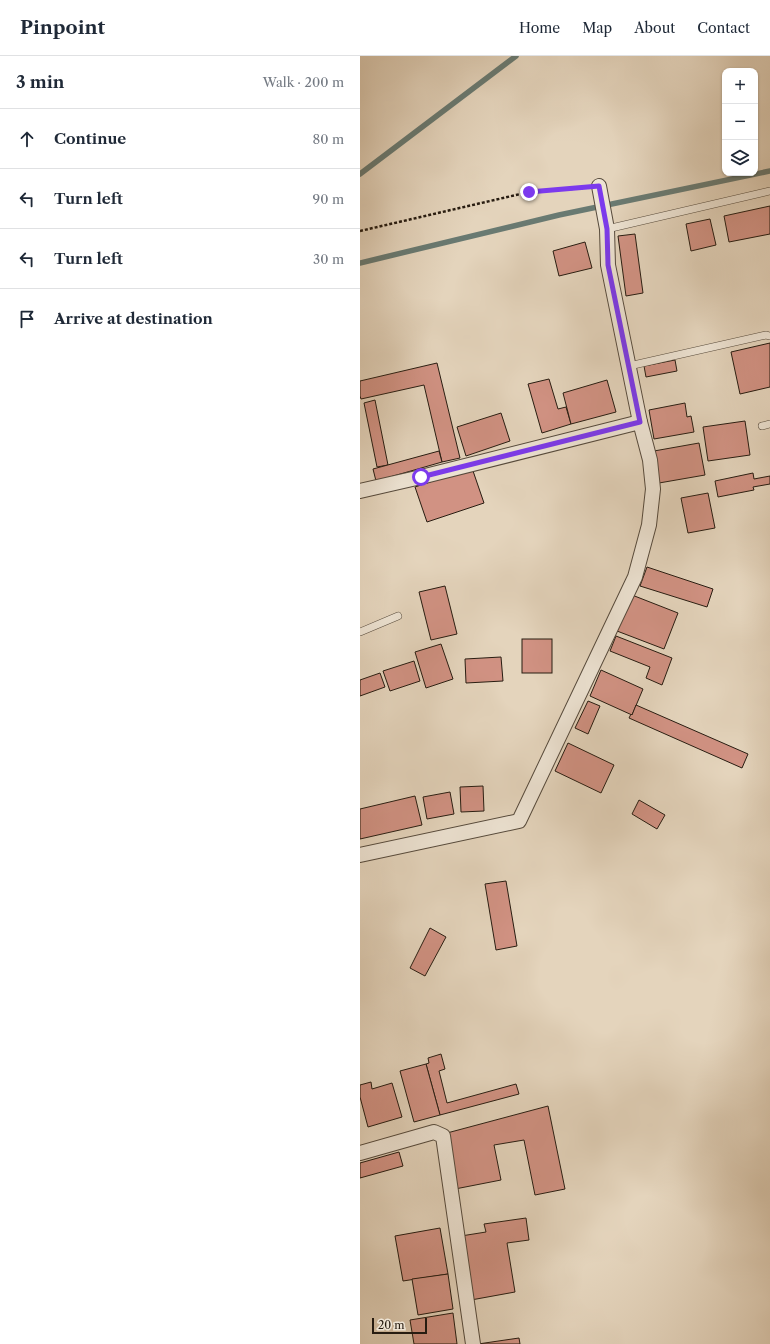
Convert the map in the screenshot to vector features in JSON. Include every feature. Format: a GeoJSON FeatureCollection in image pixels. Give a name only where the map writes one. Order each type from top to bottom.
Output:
{"type":"FeatureCollection","features":[{"type":"Feature","properties":{"kind":"street"},"geometry":{"type":"LineString","coordinates":[[360,855],[519,821],[635,577],[649,525],[653,489],[650,460],[640,422],[608,265],[607,229],[599,186]]}},
{"type":"Feature","properties":{"kind":"street"},"geometry":{"type":"LineString","coordinates":[[360,491],[640,422]]}},
{"type":"Feature","properties":{"kind":"street"},"geometry":{"type":"LineString","coordinates":[[360,1153],[434,1132],[443,1136],[473,1344]]}},
{"type":"Feature","properties":{"kind":"lane"},"geometry":{"type":"LineString","coordinates":[[607,229],[770,191]]}},
{"type":"Feature","properties":{"kind":"lane"},"geometry":{"type":"LineString","coordinates":[[629,366],[766,335],[770,336]]}},
{"type":"Feature","properties":{"kind":"lane"},"geometry":{"type":"LineString","coordinates":[[762,426],[770,424]]}},
{"type":"Feature","properties":{"kind":"lane"},"geometry":{"type":"LineString","coordinates":[[360,632],[398,616]]}},
{"type":"Feature","properties":{"kind":"path"},"geometry":{"type":"LineString","coordinates":[[360,231],[529,192],[599,186]]}},
{"type":"Feature","properties":{"kind":"building"},"geometry":{"type":"Polygon","coordinates":[[[770,206],[770,234],[729,242],[724,216],[770,206]]]}},
{"type":"Feature","properties":{"kind":"building"},"geometry":{"type":"Polygon","coordinates":[[[710,219],[716,245],[691,251],[686,224],[710,219]]]}},
{"type":"Feature","properties":{"kind":"building"},"geometry":{"type":"Polygon","coordinates":[[[635,234],[643,293],[626,296],[618,236],[635,234]]]}},
{"type":"Feature","properties":{"kind":"building"},"geometry":{"type":"Polygon","coordinates":[[[585,242],[592,268],[559,276],[553,251],[585,242]]]}},
{"type":"Feature","properties":{"kind":"building"},"geometry":{"type":"Polygon","coordinates":[[[770,343],[770,387],[740,394],[731,352],[770,343]]]}},
{"type":"Feature","properties":{"kind":"building"},"geometry":{"type":"Polygon","coordinates":[[[675,360],[677,371],[646,377],[644,366],[675,360]]]}},
{"type":"Feature","properties":{"kind":"building"},"geometry":{"type":"Polygon","coordinates":[[[437,363],[460,458],[442,462],[424,385],[361,399],[360,396],[360,381],[437,363]]]}},
{"type":"Feature","properties":{"kind":"building"},"geometry":{"type":"Polygon","coordinates":[[[549,379],[558,409],[566,407],[571,424],[542,433],[528,384],[549,379]]]}},
{"type":"Feature","properties":{"kind":"building"},"geometry":{"type":"Polygon","coordinates":[[[607,380],[616,412],[571,424],[563,393],[607,380]]]}},
{"type":"Feature","properties":{"kind":"building"},"geometry":{"type":"Polygon","coordinates":[[[375,400],[388,465],[377,467],[364,403],[375,400]]]}},
{"type":"Feature","properties":{"kind":"building"},"geometry":{"type":"Polygon","coordinates":[[[685,403],[687,417],[691,416],[694,432],[654,439],[649,410],[685,403]]]}},
{"type":"Feature","properties":{"kind":"building"},"geometry":{"type":"Polygon","coordinates":[[[501,413],[510,441],[466,456],[457,427],[501,413]]]}},
{"type":"Feature","properties":{"kind":"building"},"geometry":{"type":"Polygon","coordinates":[[[745,421],[750,455],[708,461],[703,427],[745,421]]]}},
{"type":"Feature","properties":{"kind":"building"},"geometry":{"type":"Polygon","coordinates":[[[699,443],[705,475],[659,483],[654,451],[699,443]]]}},
{"type":"Feature","properties":{"kind":"building"},"geometry":{"type":"Polygon","coordinates":[[[439,451],[442,462],[376,481],[373,469],[439,451]]]}},
{"type":"Feature","properties":{"kind":"building"},"geometry":{"type":"Polygon","coordinates":[[[472,468],[484,503],[427,522],[415,487],[472,468]]]}},
{"type":"Feature","properties":{"kind":"building"},"geometry":{"type":"Polygon","coordinates":[[[753,473],[754,479],[770,476],[770,484],[753,487],[754,490],[718,497],[715,481],[753,473]]]}},
{"type":"Feature","properties":{"kind":"building"},"geometry":{"type":"Polygon","coordinates":[[[708,493],[715,528],[688,533],[681,498],[708,493]]]}},
{"type":"Feature","properties":{"kind":"building"},"geometry":{"type":"Polygon","coordinates":[[[647,567],[713,589],[707,607],[640,586],[647,567]]]}},
{"type":"Feature","properties":{"kind":"building"},"geometry":{"type":"Polygon","coordinates":[[[445,586],[457,634],[431,640],[419,592],[445,586]]]}},
{"type":"Feature","properties":{"kind":"building"},"geometry":{"type":"Polygon","coordinates":[[[632,595],[678,613],[664,649],[617,631],[632,595]]]}},
{"type":"Feature","properties":{"kind":"building"},"geometry":{"type":"Polygon","coordinates":[[[616,636],[672,658],[662,685],[646,678],[650,667],[610,651],[616,636]]]}},
{"type":"Feature","properties":{"kind":"building"},"geometry":{"type":"Polygon","coordinates":[[[522,639],[552,639],[552,673],[522,673],[522,639]]]}},
{"type":"Feature","properties":{"kind":"building"},"geometry":{"type":"Polygon","coordinates":[[[441,644],[453,679],[426,688],[415,652],[441,644]]]}},
{"type":"Feature","properties":{"kind":"building"},"geometry":{"type":"Polygon","coordinates":[[[501,657],[503,681],[466,683],[465,659],[501,657]]]}},
{"type":"Feature","properties":{"kind":"building"},"geometry":{"type":"Polygon","coordinates":[[[414,661],[420,681],[390,691],[383,671],[414,661]]]}},
{"type":"Feature","properties":{"kind":"building"},"geometry":{"type":"Polygon","coordinates":[[[601,670],[643,689],[632,715],[590,696],[601,670]]]}},
{"type":"Feature","properties":{"kind":"building"},"geometry":{"type":"Polygon","coordinates":[[[380,673],[385,687],[360,696],[360,680],[380,673]]]}},
{"type":"Feature","properties":{"kind":"building"},"geometry":{"type":"Polygon","coordinates":[[[588,701],[600,706],[588,734],[575,728],[588,701]]]}},
{"type":"Feature","properties":{"kind":"building"},"geometry":{"type":"Polygon","coordinates":[[[636,705],[748,754],[742,768],[629,718],[631,714],[632,715],[636,705]]]}},
{"type":"Feature","properties":{"kind":"building"},"geometry":{"type":"Polygon","coordinates":[[[568,743],[614,765],[601,793],[555,771],[568,743]]]}},
{"type":"Feature","properties":{"kind":"building"},"geometry":{"type":"Polygon","coordinates":[[[483,786],[484,811],[461,812],[460,787],[483,786]]]}},
{"type":"Feature","properties":{"kind":"building"},"geometry":{"type":"Polygon","coordinates":[[[450,792],[454,814],[427,819],[423,797],[450,792]]]}},
{"type":"Feature","properties":{"kind":"building"},"geometry":{"type":"Polygon","coordinates":[[[415,796],[422,825],[360,839],[360,809],[415,796]]]}},
{"type":"Feature","properties":{"kind":"building"},"geometry":{"type":"Polygon","coordinates":[[[639,800],[665,815],[657,829],[632,814],[639,800]]]}},
{"type":"Feature","properties":{"kind":"building"},"geometry":{"type":"Polygon","coordinates":[[[506,881],[517,946],[496,950],[485,884],[506,881]]]}},
{"type":"Feature","properties":{"kind":"building"},"geometry":{"type":"Polygon","coordinates":[[[430,928],[446,937],[425,976],[410,968],[430,928]]]}},
{"type":"Feature","properties":{"kind":"building"},"geometry":{"type":"Polygon","coordinates":[[[441,1054],[445,1069],[439,1071],[447,1103],[516,1084],[519,1094],[440,1115],[426,1064],[429,1063],[428,1058],[441,1054]]]}},
{"type":"Feature","properties":{"kind":"building"},"geometry":{"type":"Polygon","coordinates":[[[426,1064],[440,1115],[414,1122],[400,1071],[426,1064]]]}},
{"type":"Feature","properties":{"kind":"building"},"geometry":{"type":"Polygon","coordinates":[[[371,1082],[372,1089],[392,1083],[402,1117],[368,1127],[360,1097],[360,1085],[371,1082]]]}},
{"type":"Feature","properties":{"kind":"building"},"geometry":{"type":"Polygon","coordinates":[[[548,1106],[565,1189],[535,1195],[524,1140],[494,1145],[501,1180],[455,1189],[447,1133],[548,1106]]]}},
{"type":"Feature","properties":{"kind":"building"},"geometry":{"type":"Polygon","coordinates":[[[399,1152],[403,1166],[360,1178],[360,1163],[399,1152]]]}},
{"type":"Feature","properties":{"kind":"building"},"geometry":{"type":"Polygon","coordinates":[[[526,1218],[529,1240],[507,1243],[515,1292],[471,1300],[461,1236],[486,1232],[484,1224],[526,1218]]]}},
{"type":"Feature","properties":{"kind":"building"},"geometry":{"type":"Polygon","coordinates":[[[440,1228],[448,1274],[403,1281],[395,1236],[440,1228]]]}},
{"type":"Feature","properties":{"kind":"building"},"geometry":{"type":"Polygon","coordinates":[[[448,1274],[453,1309],[418,1315],[412,1279],[448,1274]]]}},
{"type":"Feature","properties":{"kind":"building"},"geometry":{"type":"Polygon","coordinates":[[[453,1313],[457,1344],[414,1344],[410,1320],[453,1313]]]}},
{"type":"Feature","properties":{"kind":"building"},"geometry":{"type":"Polygon","coordinates":[[[519,1338],[520,1344],[478,1344],[519,1338]]]}},
{"type":"Feature","properties":{"kind":"waterway"},"geometry":{"type":"LineString","coordinates":[[360,174],[516,56]]}},
{"type":"Feature","properties":{"kind":"waterway"},"geometry":{"type":"LineString","coordinates":[[360,263],[559,215],[770,171]]}},
{"type":"Feature","properties":{"kind":"route"},"geometry":{"type":"LineString","coordinates":[[421,477],[640,422],[608,265],[607,229],[599,186],[529,192]]}}]}
